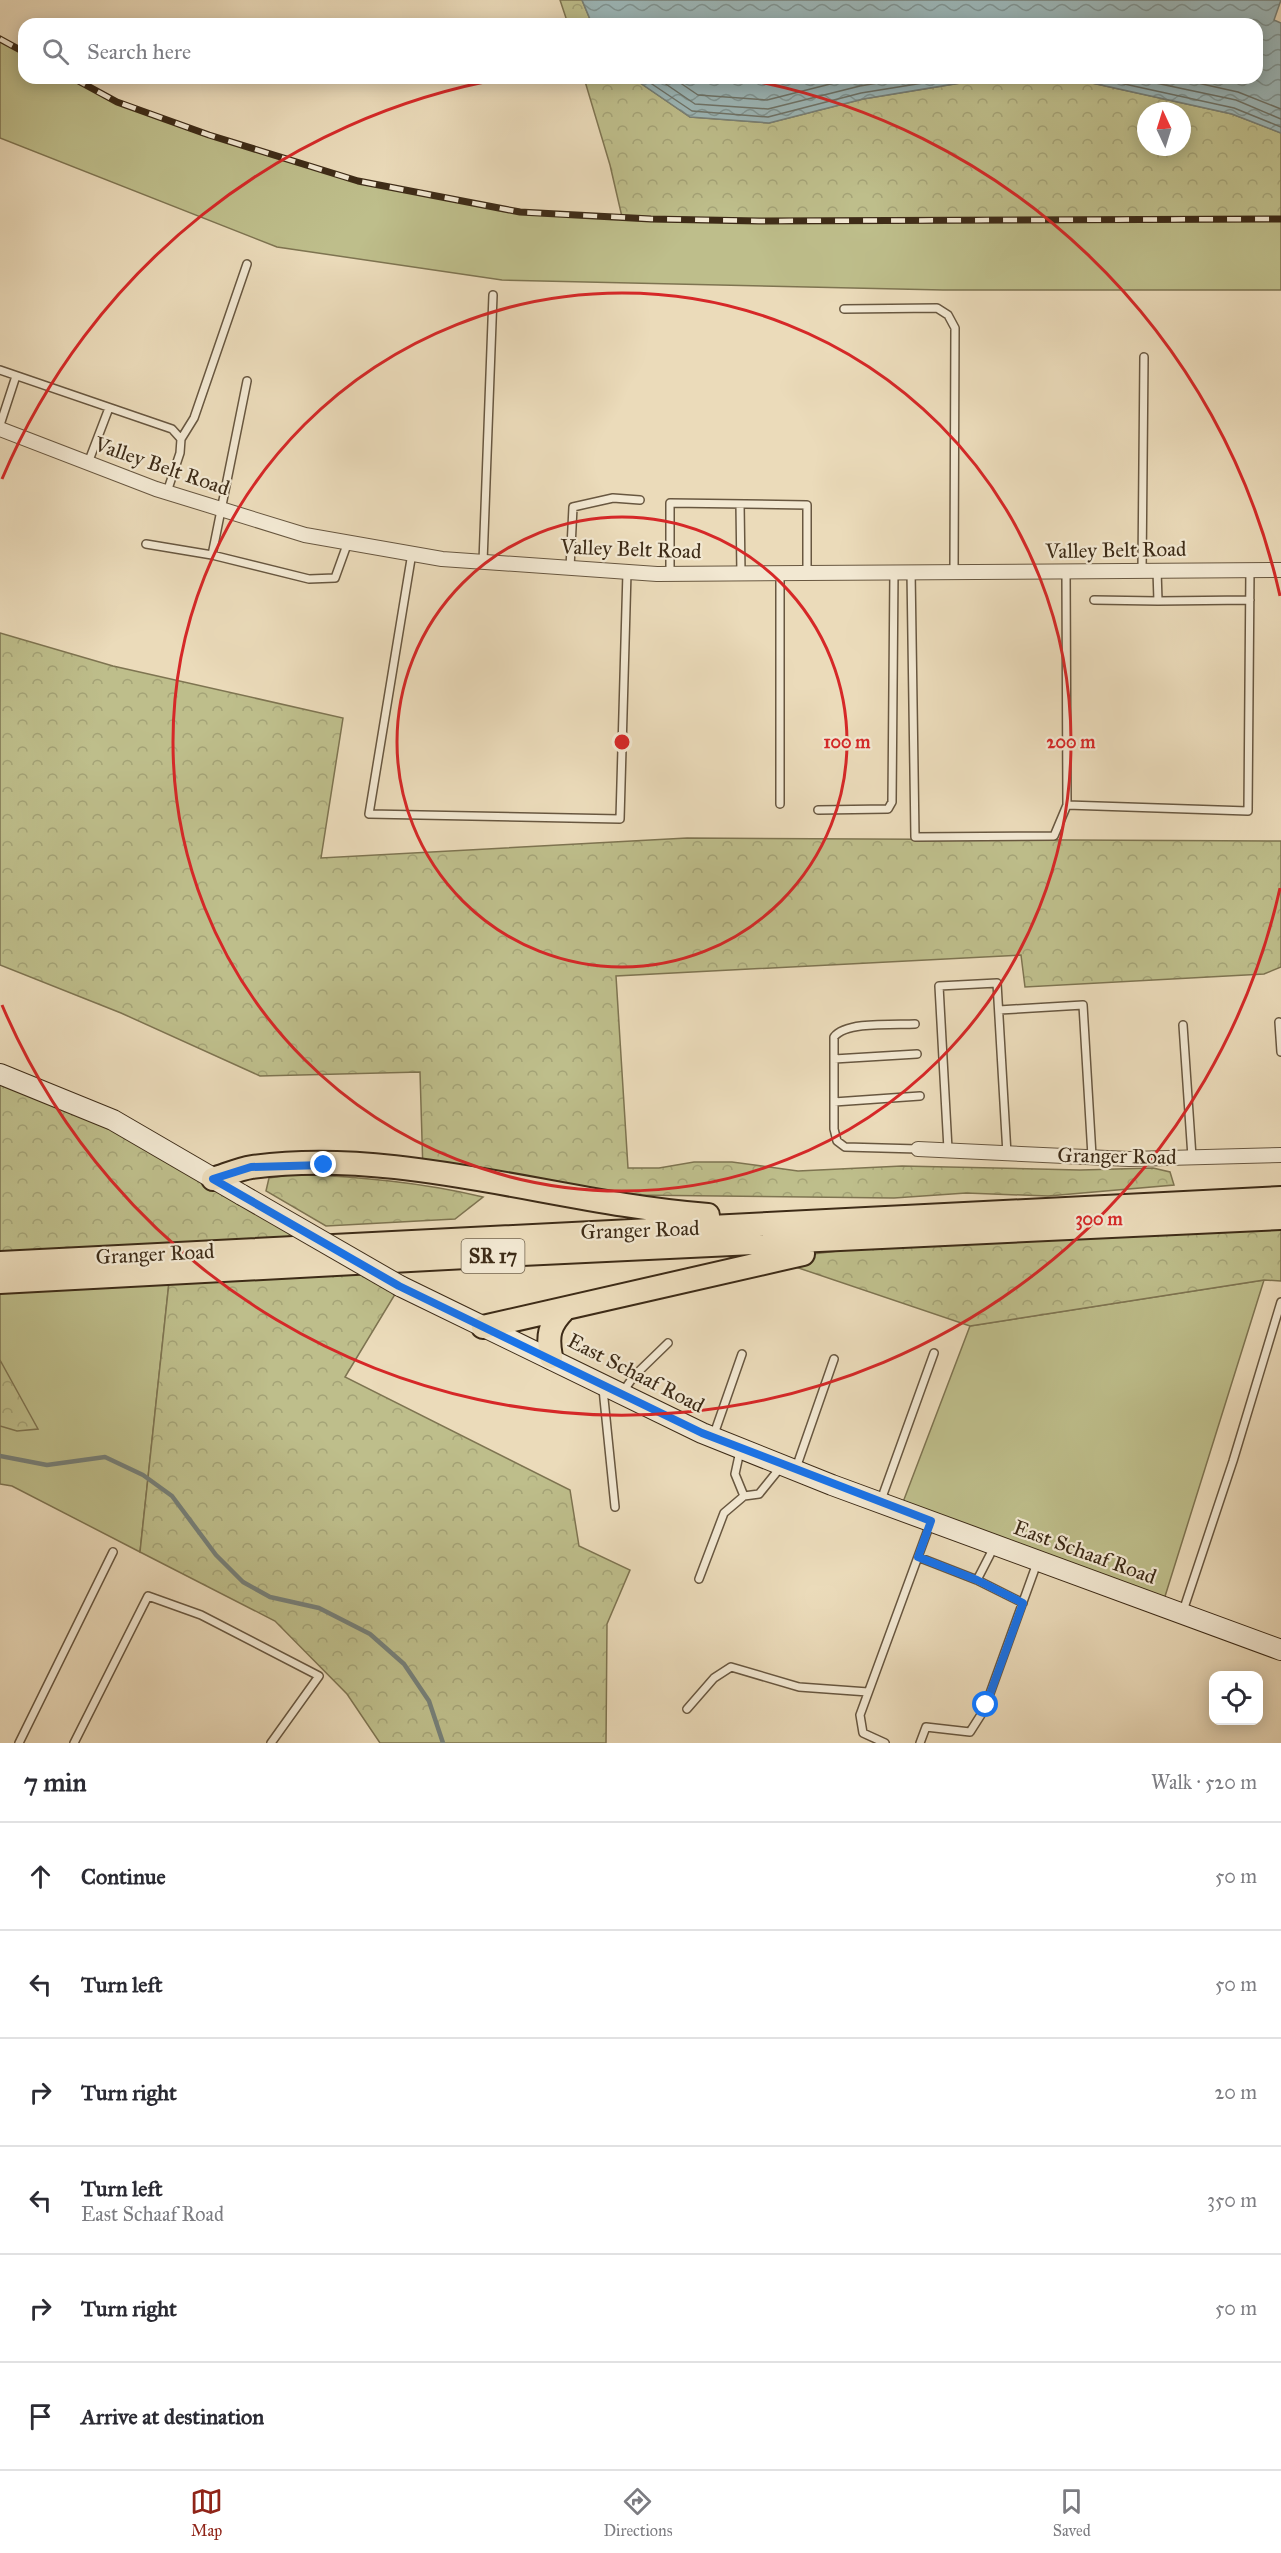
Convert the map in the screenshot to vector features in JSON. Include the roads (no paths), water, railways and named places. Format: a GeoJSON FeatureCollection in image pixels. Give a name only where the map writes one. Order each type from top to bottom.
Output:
{"type":"FeatureCollection","features":[{"type":"Feature","properties":{"kind":"main road"},"geometry":{"type":"LineString","coordinates":[[213,1179],[251,1167],[324,1165],[389,1167],[659,1210],[811,1222]]}},
{"type":"Feature","properties":{"kind":"main road","name":"Granger Road"},"geometry":{"type":"LineString","coordinates":[[0,1263],[1281,1198]]}},
{"type":"Feature","properties":{"kind":"main road","name":"Granger Road"},"geometry":{"type":"LineString","coordinates":[[0,1282],[1281,1218]]}},
{"type":"Feature","properties":{"kind":"main road"},"geometry":{"type":"LineString","coordinates":[[483,1327],[799,1254],[986,1233]]}},
{"type":"Feature","properties":{"kind":"main road"},"geometry":{"type":"LineString","coordinates":[[551,1357],[548,1335],[552,1322],[564,1310]]}},
{"type":"Feature","properties":{"kind":"street","name":"Valley Belt Road"},"geometry":{"type":"LineString","coordinates":[[0,427],[166,492],[305,535],[412,554],[669,574],[1281,570]]}},
{"type":"Feature","properties":{"kind":"street","name":"East Schaaf Road"},"geometry":{"type":"LineString","coordinates":[[0,1074],[114,1120],[399,1286],[551,1357],[713,1437],[880,1503],[1281,1650]]}},
{"type":"Feature","properties":{"kind":"street","name":"Granger Road"},"geometry":{"type":"LineString","coordinates":[[918,1149],[1130,1159],[1281,1155]]}},
{"type":"Feature","properties":{"kind":"lane"},"geometry":{"type":"LineString","coordinates":[[166,492],[180,453],[181,439],[194,418],[247,264]]}},
{"type":"Feature","properties":{"kind":"lane"},"geometry":{"type":"LineString","coordinates":[[483,561],[493,295]]}},
{"type":"Feature","properties":{"kind":"lane"},"geometry":{"type":"LineString","coordinates":[[844,309],[937,308],[948,315],[955,328],[954,571]]}},
{"type":"Feature","properties":{"kind":"lane"},"geometry":{"type":"LineString","coordinates":[[1143,571],[1144,357]]}},
{"type":"Feature","properties":{"kind":"lane"},"geometry":{"type":"LineString","coordinates":[[0,370],[172,429],[181,439]]}},
{"type":"Feature","properties":{"kind":"lane"},"geometry":{"type":"LineString","coordinates":[[0,427],[16,376]]}},
{"type":"Feature","properties":{"kind":"lane"},"geometry":{"type":"LineString","coordinates":[[212,555],[247,381]]}},
{"type":"Feature","properties":{"kind":"lane"},"geometry":{"type":"LineString","coordinates":[[88,463],[110,408]]}},
{"type":"Feature","properties":{"kind":"lane"},"geometry":{"type":"LineString","coordinates":[[570,568],[573,507],[613,498],[640,500]]}},
{"type":"Feature","properties":{"kind":"lane"},"geometry":{"type":"LineString","coordinates":[[669,574],[670,503],[807,505],[807,572]]}},
{"type":"Feature","properties":{"kind":"lane"},"geometry":{"type":"LineString","coordinates":[[741,504],[741,573]]}},
{"type":"Feature","properties":{"kind":"lane"},"geometry":{"type":"LineString","coordinates":[[146,544],[212,555],[309,579],[335,578],[348,542]]}},
{"type":"Feature","properties":{"kind":"lane"},"geometry":{"type":"LineString","coordinates":[[412,554],[369,814],[620,819],[627,572]]}},
{"type":"Feature","properties":{"kind":"lane"},"geometry":{"type":"LineString","coordinates":[[1067,806],[1248,811],[1250,569]]}},
{"type":"Feature","properties":{"kind":"lane"},"geometry":{"type":"LineString","coordinates":[[1157,570],[1158,601]]}},
{"type":"Feature","properties":{"kind":"lane"},"geometry":{"type":"LineString","coordinates":[[911,571],[915,837],[1054,836],[1067,806],[1066,572]]}},
{"type":"Feature","properties":{"kind":"lane"},"geometry":{"type":"LineString","coordinates":[[818,810],[888,809],[892,802],[894,572]]}},
{"type":"Feature","properties":{"kind":"lane"},"geometry":{"type":"LineString","coordinates":[[780,573],[780,804]]}},
{"type":"Feature","properties":{"kind":"lane"},"geometry":{"type":"LineString","coordinates":[[1094,600],[1250,600]]}},
{"type":"Feature","properties":{"kind":"lane"},"geometry":{"type":"LineString","coordinates":[[948,1149],[939,986],[997,983],[1007,1154]]}},
{"type":"Feature","properties":{"kind":"lane"},"geometry":{"type":"LineString","coordinates":[[999,1010],[1083,1005],[1092,1156]]}},
{"type":"Feature","properties":{"kind":"lane"},"geometry":{"type":"LineString","coordinates":[[1279,1022],[1281,1052]]}},
{"type":"Feature","properties":{"kind":"lane"},"geometry":{"type":"LineString","coordinates":[[915,1024],[852,1027],[839,1030],[834,1037],[834,1102],[837,1141],[845,1146],[918,1149]]}},
{"type":"Feature","properties":{"kind":"lane"},"geometry":{"type":"LineString","coordinates":[[1183,1025],[1192,1158]]}},
{"type":"Feature","properties":{"kind":"lane"},"geometry":{"type":"LineString","coordinates":[[834,1059],[917,1054]]}},
{"type":"Feature","properties":{"kind":"lane"},"geometry":{"type":"LineString","coordinates":[[834,1102],[920,1096]]}},
{"type":"Feature","properties":{"kind":"lane"},"geometry":{"type":"LineString","coordinates":[[1183,1614],[1277,1324],[1281,1302]]}},
{"type":"Feature","properties":{"kind":"lane"},"geometry":{"type":"LineString","coordinates":[[622,1393],[634,1376],[668,1343]]}},
{"type":"Feature","properties":{"kind":"lane"},"geometry":{"type":"LineString","coordinates":[[880,1503],[934,1353]]}},
{"type":"Feature","properties":{"kind":"lane"},"geometry":{"type":"LineString","coordinates":[[713,1437],[742,1354]]}},
{"type":"Feature","properties":{"kind":"lane"},"geometry":{"type":"LineString","coordinates":[[699,1579],[724,1513],[744,1496],[759,1494],[788,1468],[834,1359]]}},
{"type":"Feature","properties":{"kind":"lane"},"geometry":{"type":"LineString","coordinates":[[602,1383],[615,1507]]}},
{"type":"Feature","properties":{"kind":"lane"},"geometry":{"type":"LineString","coordinates":[[740,1448],[735,1474],[744,1496]]}},
{"type":"Feature","properties":{"kind":"lane"},"geometry":{"type":"LineString","coordinates":[[885,1743],[863,1733],[860,1715],[931,1521]]}},
{"type":"Feature","properties":{"kind":"lane"},"geometry":{"type":"LineString","coordinates":[[977,1580],[996,1545]]}},
{"type":"Feature","properties":{"kind":"lane"},"geometry":{"type":"LineString","coordinates":[[19,1743],[113,1552]]}},
{"type":"Feature","properties":{"kind":"lane"},"geometry":{"type":"LineString","coordinates":[[918,1557],[977,1580],[1023,1603]]}},
{"type":"Feature","properties":{"kind":"lane"},"geometry":{"type":"LineString","coordinates":[[920,1743],[926,1727],[970,1732],[975,1727],[984,1710],[1038,1560]]}},
{"type":"Feature","properties":{"kind":"lane"},"geometry":{"type":"LineString","coordinates":[[74,1743],[147,1596],[201,1615],[320,1676],[271,1743]]}},
{"type":"Feature","properties":{"kind":"lane"},"geometry":{"type":"LineString","coordinates":[[687,1709],[714,1678],[731,1667],[799,1687],[868,1692]]}},
{"type":"Feature","properties":{"kind":"water"},"geometry":{"type":"Polygon","coordinates":[[[582,0],[1281,0],[1274,20],[1281,23],[1281,133],[1232,114],[1191,105],[1191,102],[1178,102],[1097,84],[1263,84],[1263,18],[590,18],[582,0]]]}},
{"type":"Feature","properties":{"kind":"water"},"geometry":{"type":"Polygon","coordinates":[[[642,84],[954,84],[863,99],[769,123],[690,117],[642,84]]]}},
{"type":"Feature","properties":{"kind":"waterway"},"geometry":{"type":"LineString","coordinates":[[0,1456],[47,1465],[105,1457],[143,1475],[172,1496],[216,1555],[243,1582],[270,1597],[319,1608],[370,1634],[404,1664],[429,1701],[443,1743]]}},
{"type":"Feature","properties":{"kind":"railway"},"geometry":{"type":"LineString","coordinates":[[0,39],[18,49]]}},
{"type":"Feature","properties":{"kind":"railway"},"geometry":{"type":"LineString","coordinates":[[84,84],[117,102],[209,135],[358,181],[520,212],[651,219],[759,221],[1281,219]]}}]}
